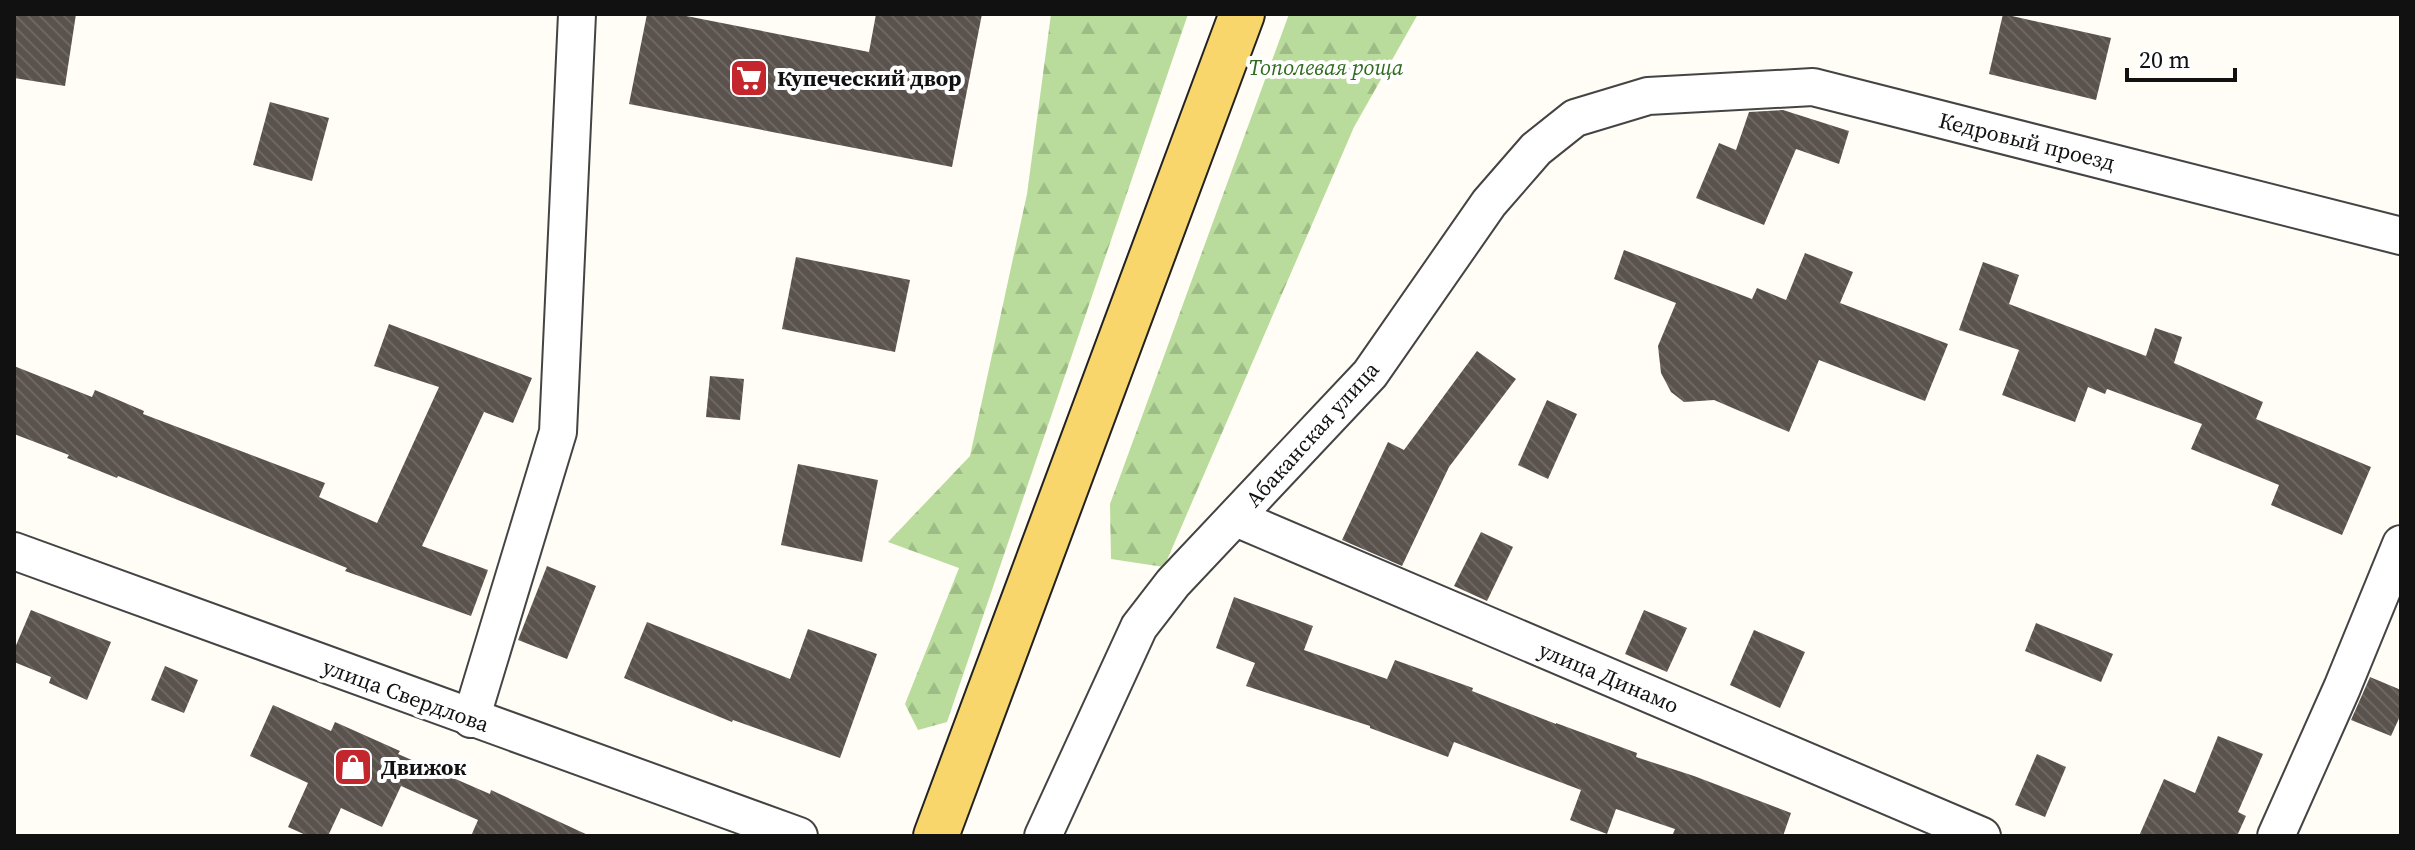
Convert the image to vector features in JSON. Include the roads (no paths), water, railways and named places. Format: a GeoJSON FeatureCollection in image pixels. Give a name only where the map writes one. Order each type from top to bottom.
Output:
{"type":"FeatureCollection","features":[{"type":"Feature","properties":{"kind":"main road"},"geometry":{"type":"LineString","coordinates":[[936,836],[1242,14]]}},
{"type":"Feature","properties":{"kind":"street"},"geometry":{"type":"LineString","coordinates":[[471,719],[558,432],[577,14]]}},
{"type":"Feature","properties":{"kind":"street","name":"Кедровый проезд"},"geometry":{"type":"LineString","coordinates":[[1648,96],[1813,87],[2401,236]]}},
{"type":"Feature","properties":{"kind":"street","name":"Абаканская улица"},"geometry":{"type":"LineString","coordinates":[[1043,836],[1139,627],[1173,583],[1370,374],[1489,203],[1536,149],[1575,118],[1648,96]]}},
{"type":"Feature","properties":{"kind":"street","name":"улица Динамо"},"geometry":{"type":"LineString","coordinates":[[1236,518],[1982,836]]}},
{"type":"Feature","properties":{"kind":"street"},"geometry":{"type":"LineString","coordinates":[[2276,836],[2342,688],[2401,544]]}},
{"type":"Feature","properties":{"kind":"street","name":"улица Свердлова"},"geometry":{"type":"LineString","coordinates":[[14,551],[799,836]]}},
{"type":"Feature","properties":{"kind":"place","name":"Купеческий двор"},"geometry":{"type":"Point","coordinates":[749,78]}},
{"type":"Feature","properties":{"kind":"place","name":"Движок"},"geometry":{"type":"Point","coordinates":[353,767]}},
{"type":"Feature","properties":{"kind":"park label","name":"Тополевая роща"},"geometry":{"type":"Point","coordinates":[1326,67]}}]}
